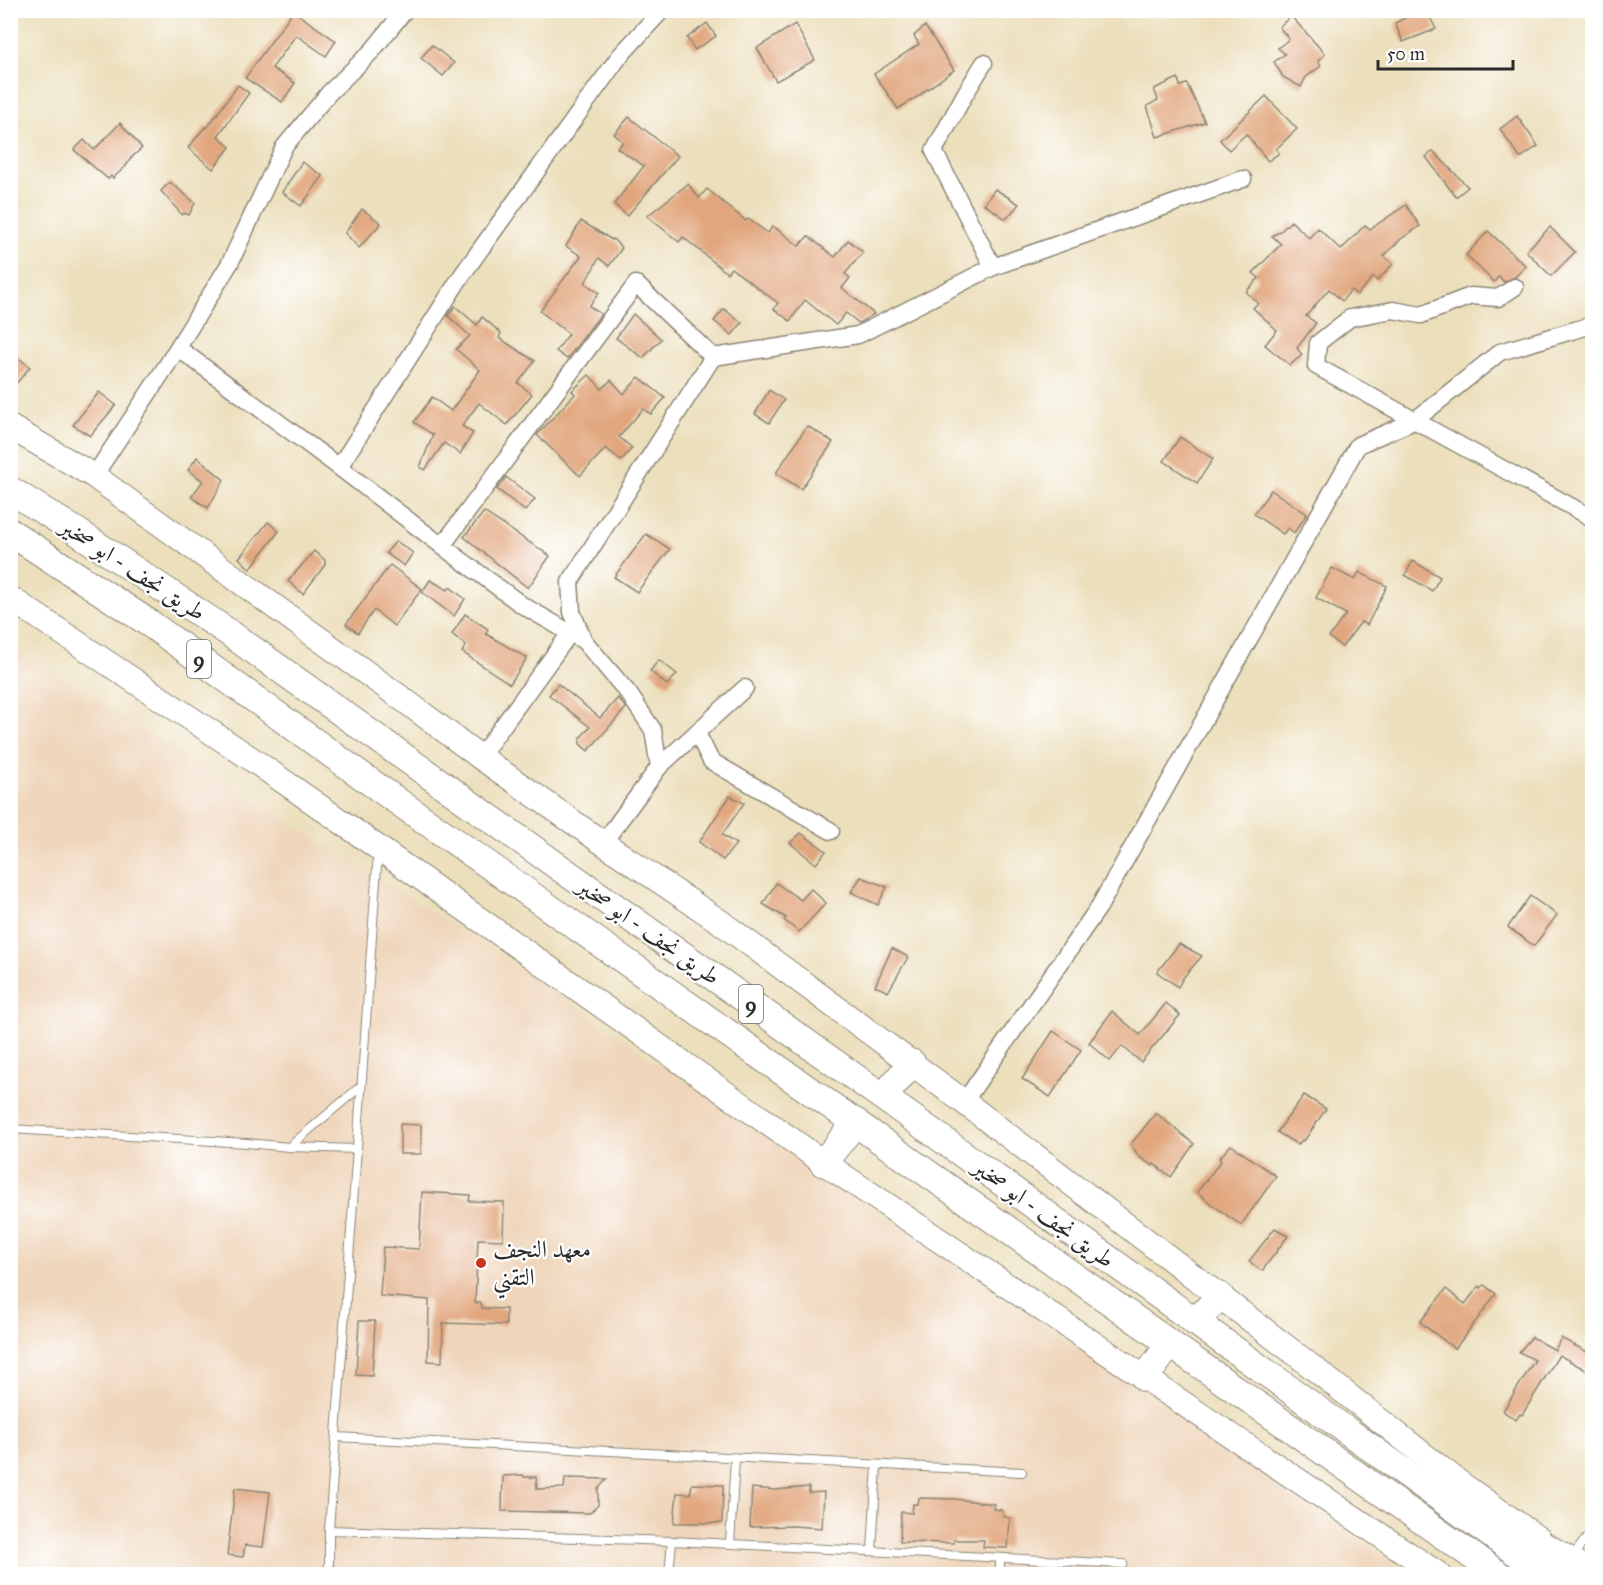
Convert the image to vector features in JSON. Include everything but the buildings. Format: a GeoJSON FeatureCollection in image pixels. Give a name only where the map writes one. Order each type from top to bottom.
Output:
{"type":"FeatureCollection","features":[{"type":"Feature","properties":{"kind":"highway","name":"طريق نجف - ابو صخير"},"geometry":{"type":"LineString","coordinates":[[20,496],[225,630],[883,1097],[1484,1530]]}},
{"type":"Feature","properties":{"kind":"highway"},"geometry":{"type":"LineString","coordinates":[[10,531],[20,531],[30,525],[34,514],[20,496]]}},
{"type":"Feature","properties":{"kind":"highway","name":"طريق نجف - ابو صخير"},"geometry":{"type":"LineString","coordinates":[[10,531],[149,623],[383,791],[1435,1530]]}},
{"type":"Feature","properties":{"kind":"highway"},"geometry":{"type":"LineString","coordinates":[[50,559],[48,547],[54,537],[64,531],[76,531]]}},
{"type":"Feature","properties":{"kind":"highway"},"geometry":{"type":"LineString","coordinates":[[883,1097],[912,1063]]}},
{"type":"Feature","properties":{"kind":"highway"},"geometry":{"type":"LineString","coordinates":[[824,1163],[856,1122]]}},
{"type":"Feature","properties":{"kind":"highway"},"geometry":{"type":"LineString","coordinates":[[1195,1322],[1220,1296]]}},
{"type":"Feature","properties":{"kind":"highway"},"geometry":{"type":"LineString","coordinates":[[1145,1378],[1170,1344]]}},
{"type":"Feature","properties":{"kind":"highway"},"geometry":{"type":"LineString","coordinates":[[1435,1530],[1470,1575]]}},
{"type":"Feature","properties":{"kind":"highway","name":"9"},"geometry":{"type":"LineString","coordinates":[[1435,1530],[1498,1575]]}},
{"type":"Feature","properties":{"kind":"highway"},"geometry":{"type":"LineString","coordinates":[[1484,1530],[1518,1535],[1533,1541],[1592,1575]]}},
{"type":"Feature","properties":{"kind":"highway","name":"9"},"geometry":{"type":"LineString","coordinates":[[1484,1530],[1546,1575]]}},
{"type":"Feature","properties":{"kind":"main road"},"geometry":{"type":"LineString","coordinates":[[10,428],[94,476],[480,757],[719,921],[912,1063],[1220,1296],[1457,1481],[1569,1561]]}},
{"type":"Feature","properties":{"kind":"main road"},"geometry":{"type":"LineString","coordinates":[[10,598],[379,847],[824,1163],[1438,1575]]}},
{"type":"Feature","properties":{"kind":"street"},"geometry":{"type":"LineString","coordinates":[[94,476],[178,348],[230,263],[284,147],[329,93],[372,51],[405,10]]}},
{"type":"Feature","properties":{"kind":"street"},"geometry":{"type":"LineString","coordinates":[[339,467],[462,275],[619,57],[662,10]]}},
{"type":"Feature","properties":{"kind":"street"},"geometry":{"type":"LineString","coordinates":[[984,63],[934,151],[993,267]]}},
{"type":"Feature","properties":{"kind":"street"},"geometry":{"type":"LineString","coordinates":[[577,637],[572,612],[570,582],[713,357],[858,335],[993,267],[1243,179]]}},
{"type":"Feature","properties":{"kind":"street"},"geometry":{"type":"LineString","coordinates":[[442,546],[636,284],[713,357]]}},
{"type":"Feature","properties":{"kind":"street"},"geometry":{"type":"LineString","coordinates":[[1515,287],[1498,298],[1471,296],[1421,315],[1393,310],[1350,318],[1318,343],[1316,366],[1593,518]]}},
{"type":"Feature","properties":{"kind":"street"},"geometry":{"type":"LineString","coordinates":[[964,1102],[1099,907],[1358,445],[1414,421],[1500,352],[1593,325]]}},
{"type":"Feature","properties":{"kind":"street"},"geometry":{"type":"LineString","coordinates":[[178,348],[522,605],[577,637],[629,694],[653,730],[659,767]]}},
{"type":"Feature","properties":{"kind":"street"},"geometry":{"type":"LineString","coordinates":[[480,757],[577,637]]}},
{"type":"Feature","properties":{"kind":"street"},"geometry":{"type":"LineString","coordinates":[[603,843],[659,767],[745,688]]}},
{"type":"Feature","properties":{"kind":"street"},"geometry":{"type":"LineString","coordinates":[[697,733],[711,761],[831,831]]}},
{"type":"Feature","properties":{"kind":"lane"},"geometry":{"type":"LineString","coordinates":[[329,1575],[329,1530],[379,847]]}},
{"type":"Feature","properties":{"kind":"lane"},"geometry":{"type":"LineString","coordinates":[[289,1147],[361,1086]]}},
{"type":"Feature","properties":{"kind":"lane"},"geometry":{"type":"LineString","coordinates":[[10,1129],[289,1147],[357,1149]]}},
{"type":"Feature","properties":{"kind":"lane"},"geometry":{"type":"LineString","coordinates":[[336,1437],[1022,1472]]}},
{"type":"Feature","properties":{"kind":"lane"},"geometry":{"type":"LineString","coordinates":[[730,1544],[735,1458]]}},
{"type":"Feature","properties":{"kind":"lane"},"geometry":{"type":"LineString","coordinates":[[872,1551],[877,1465]]}},
{"type":"Feature","properties":{"kind":"lane"},"geometry":{"type":"LineString","coordinates":[[329,1530],[672,1541],[1123,1564]]}},
{"type":"Feature","properties":{"kind":"lane"},"geometry":{"type":"LineString","coordinates":[[1569,1561],[1593,1531]]}},
{"type":"Feature","properties":{"kind":"lane"},"geometry":{"type":"LineString","coordinates":[[669,1575],[672,1541]]}},
{"type":"Feature","properties":{"kind":"lane"},"geometry":{"type":"LineString","coordinates":[[1000,1558],[1000,1575]]}},
{"type":"Feature","properties":{"kind":"shaded area","name":"معهد النجف التقني"},"geometry":{"type":"Polygon","coordinates":[[[10,646],[495,952],[1410,1574],[11,1574],[10,646]]]}},
{"type":"Feature","properties":{"kind":"place","name":"معهد النجف التقني"},"geometry":{"type":"Point","coordinates":[481,1263]}}]}
